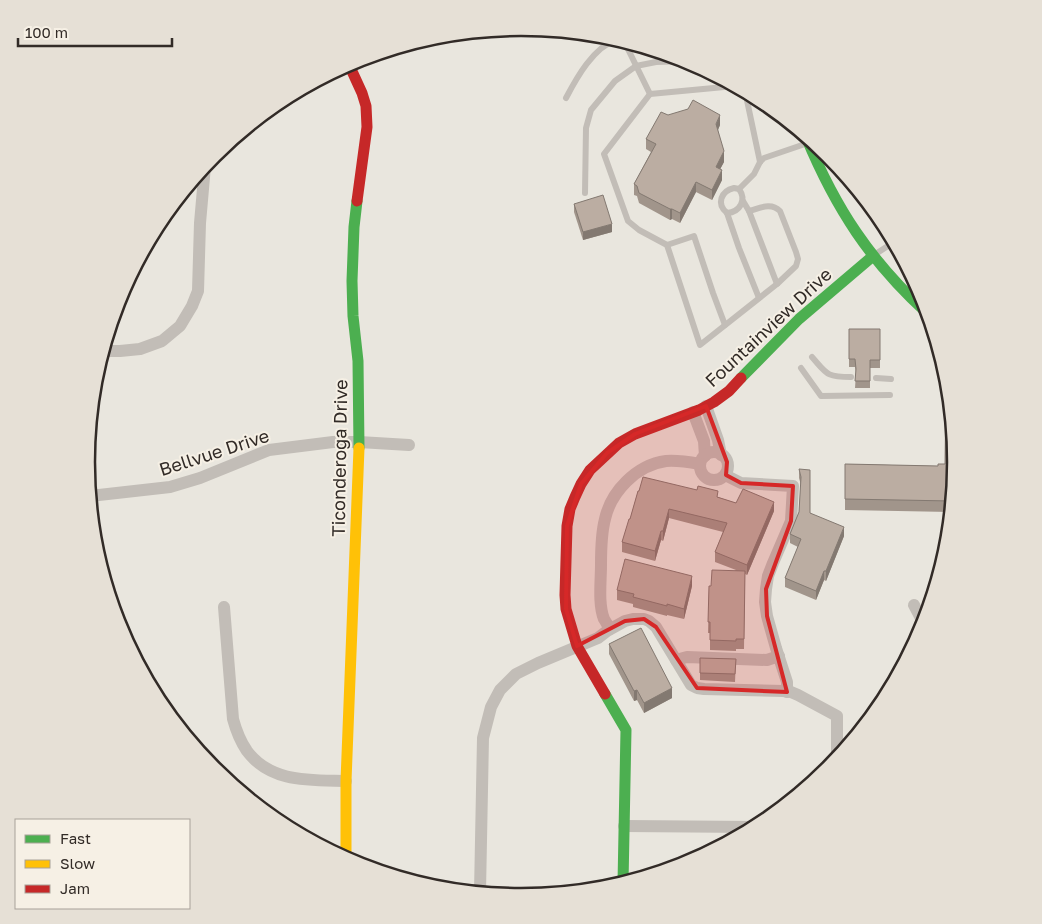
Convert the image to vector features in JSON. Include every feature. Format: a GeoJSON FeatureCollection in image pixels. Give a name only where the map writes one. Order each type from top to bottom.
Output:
{"type":"FeatureCollection","features":[{"type":"Feature","properties":{"kind":"street","name":"Ticonderoga Drive"},"geometry":{"type":"LineString","coordinates":[[346,850],[346,781],[359,442],[358,361],[353,316],[352,282],[354,227],[367,127],[366,106],[352,72]]}},
{"type":"Feature","properties":{"kind":"street"},"geometry":{"type":"LineString","coordinates":[[814,153],[829,189],[856,233],[873,256],[915,303]]}},
{"type":"Feature","properties":{"kind":"street"},"geometry":{"type":"LineString","coordinates":[[110,351],[140,349],[162,341],[180,326],[192,306],[198,291],[200,223],[204,178]]}},
{"type":"Feature","properties":{"kind":"street","name":"Fountainview Drive"},"geometry":{"type":"LineString","coordinates":[[622,875],[626,730],[577,646],[566,609],[567,526],[570,509],[581,484],[597,461],[619,443],[635,434],[693,412],[729,391],[799,319],[873,256]]}},
{"type":"Feature","properties":{"kind":"street"},"geometry":{"type":"LineString","coordinates":[[693,412],[704,441],[702,474],[707,478],[716,480],[725,475],[727,462],[721,455],[718,440],[706,406]]}},
{"type":"Feature","properties":{"kind":"street","name":"Bellvue Drive"},"geometry":{"type":"LineString","coordinates":[[97,495],[170,487],[200,478],[269,450],[333,442],[409,445]]}},
{"type":"Feature","properties":{"kind":"street"},"geometry":{"type":"LineString","coordinates":[[610,629],[602,612],[600,586],[601,550],[604,522],[608,508],[620,488],[630,478],[652,465],[664,462],[703,460],[714,453],[721,455]]}},
{"type":"Feature","properties":{"kind":"street"},"geometry":{"type":"LineString","coordinates":[[725,475],[741,484],[793,486],[791,521],[768,576],[765,602],[787,682],[787,692]]}},
{"type":"Feature","properties":{"kind":"street"},"geometry":{"type":"LineString","coordinates":[[914,605],[918,613]]}},
{"type":"Feature","properties":{"kind":"street"},"geometry":{"type":"LineString","coordinates":[[224,607],[233,719],[238,736],[247,751],[265,768],[289,777],[346,781]]}},
{"type":"Feature","properties":{"kind":"street"},"geometry":{"type":"LineString","coordinates":[[480,886],[483,738],[491,707],[500,690],[516,674],[598,638],[625,621],[644,619],[656,627],[692,685],[697,688],[787,692],[798,695],[837,716],[837,747]]}},
{"type":"Feature","properties":{"kind":"street"},"geometry":{"type":"LineString","coordinates":[[676,660],[686,658],[767,660],[779,656]]}},
{"type":"Feature","properties":{"kind":"street"},"geometry":{"type":"LineString","coordinates":[[624,826],[741,827]]}},
{"type":"Feature","properties":{"kind":"lane"},"geometry":{"type":"LineString","coordinates":[[566,98],[579,74],[596,54],[607,45]]}},
{"type":"Feature","properties":{"kind":"lane"},"geometry":{"type":"LineString","coordinates":[[628,50],[650,94]]}},
{"type":"Feature","properties":{"kind":"lane"},"geometry":{"type":"LineString","coordinates":[[585,193],[586,128],[591,110],[615,82],[636,66],[664,61]]}},
{"type":"Feature","properties":{"kind":"lane"},"geometry":{"type":"LineString","coordinates":[[723,87],[650,94],[604,154],[628,220],[639,230],[667,245],[700,345],[777,284],[796,266],[798,259],[796,252],[780,211],[772,205],[749,211]]}},
{"type":"Feature","properties":{"kind":"lane"},"geometry":{"type":"LineString","coordinates":[[747,101],[760,162]]}},
{"type":"Feature","properties":{"kind":"lane"},"geometry":{"type":"LineString","coordinates":[[758,298],[727,213],[720,205],[721,200],[726,192],[731,189],[739,189],[754,174],[764,158],[802,142]]}},
{"type":"Feature","properties":{"kind":"lane"},"geometry":{"type":"LineString","coordinates":[[727,213],[734,213],[743,201],[743,194],[739,189]]}},
{"type":"Feature","properties":{"kind":"lane"},"geometry":{"type":"LineString","coordinates":[[743,201],[749,211],[777,284]]}},
{"type":"Feature","properties":{"kind":"lane"},"geometry":{"type":"LineString","coordinates":[[667,245],[694,236],[725,325]]}},
{"type":"Feature","properties":{"kind":"lane"},"geometry":{"type":"LineString","coordinates":[[873,256],[888,246]]}},
{"type":"Feature","properties":{"kind":"lane"},"geometry":{"type":"LineString","coordinates":[[812,357],[828,375],[851,377]]}},
{"type":"Feature","properties":{"kind":"lane"},"geometry":{"type":"LineString","coordinates":[[801,368],[821,396],[890,395]]}},
{"type":"Feature","properties":{"kind":"lane"},"geometry":{"type":"LineString","coordinates":[[876,378],[891,379]]}},
{"type":"Feature","properties":{"kind":"highlighted area"},"geometry":{"type":"Polygon","coordinates":[[[706,406],[727,462],[726,475],[741,483],[793,486],[791,521],[766,589],[767,616],[787,692],[697,688],[656,627],[644,619],[625,621],[577,646],[566,609],[567,526],[581,484],[607,453],[635,434],[706,406]]]}},
{"type":"Feature","properties":{"kind":"building"},"geometry":{"type":"Polygon","coordinates":[[[693,100],[720,115],[716,124],[724,151],[716,167],[722,170],[712,190],[696,182],[680,213],[639,193],[637,186],[634,184],[656,144],[646,139],[661,112],[668,115],[688,109],[693,100]]]}},
{"type":"Feature","properties":{"kind":"building"},"geometry":{"type":"Polygon","coordinates":[[[603,195],[612,224],[583,232],[574,204],[603,195]]]}},
{"type":"Feature","properties":{"kind":"building"},"geometry":{"type":"Polygon","coordinates":[[[849,329],[880,329],[880,360],[870,360],[870,381],[855,381],[855,359],[849,359],[849,329]]]}},
{"type":"Feature","properties":{"kind":"building"},"geometry":{"type":"Polygon","coordinates":[[[945,429],[947,462],[945,501],[845,499],[845,464],[938,466],[938,464],[945,464],[945,429]]]}},
{"type":"Feature","properties":{"kind":"building"},"geometry":{"type":"Polygon","coordinates":[[[799,469],[810,470],[810,513],[844,527],[816,591],[785,578],[801,539],[790,534],[799,512],[801,477],[799,469]]]}},
{"type":"Feature","properties":{"kind":"building"},"geometry":{"type":"Polygon","coordinates":[[[643,477],[697,490],[698,486],[718,491],[717,497],[736,503],[743,489],[774,502],[747,565],[715,552],[727,523],[669,509],[655,551],[622,542],[643,477]]]}},
{"type":"Feature","properties":{"kind":"building"},"geometry":{"type":"Polygon","coordinates":[[[625,559],[692,576],[684,609],[633,597],[634,594],[617,590],[625,559]]]}},
{"type":"Feature","properties":{"kind":"building"},"geometry":{"type":"Polygon","coordinates":[[[712,570],[745,571],[744,639],[736,639],[736,641],[710,640],[710,622],[708,622],[709,586],[711,586],[712,570]]]}},
{"type":"Feature","properties":{"kind":"building"},"geometry":{"type":"Polygon","coordinates":[[[641,628],[672,688],[644,703],[637,690],[634,691],[609,644],[641,628]]]}},
{"type":"Feature","properties":{"kind":"building"},"geometry":{"type":"Polygon","coordinates":[[[700,658],[736,659],[735,674],[700,673],[700,658]]]}},
{"type":"Feature","properties":{"kind":"traffic: fast"},"geometry":{"type":"LineString","coordinates":[[812,152],[842,211],[856,233],[889,274],[915,302]]}},
{"type":"Feature","properties":{"kind":"traffic: fast"},"geometry":{"type":"LineString","coordinates":[[357,201],[352,281],[353,316],[358,361],[359,448]]}},
{"type":"Feature","properties":{"kind":"traffic: fast"},"geometry":{"type":"LineString","coordinates":[[741,378],[799,319],[873,256]]}},
{"type":"Feature","properties":{"kind":"traffic: fast"},"geometry":{"type":"LineString","coordinates":[[605,694],[626,730],[623,875]]}},
{"type":"Feature","properties":{"kind":"traffic: slow"},"geometry":{"type":"LineString","coordinates":[[346,850],[346,781],[359,448]]}},
{"type":"Feature","properties":{"kind":"traffic: jam"},"geometry":{"type":"LineString","coordinates":[[352,72],[366,106],[367,127],[357,201]]}},
{"type":"Feature","properties":{"kind":"traffic: jam"},"geometry":{"type":"LineString","coordinates":[[605,694],[577,646],[566,609],[567,526],[570,509],[575,497],[590,470],[619,443],[635,434],[699,410],[729,391],[741,378]]}}]}
